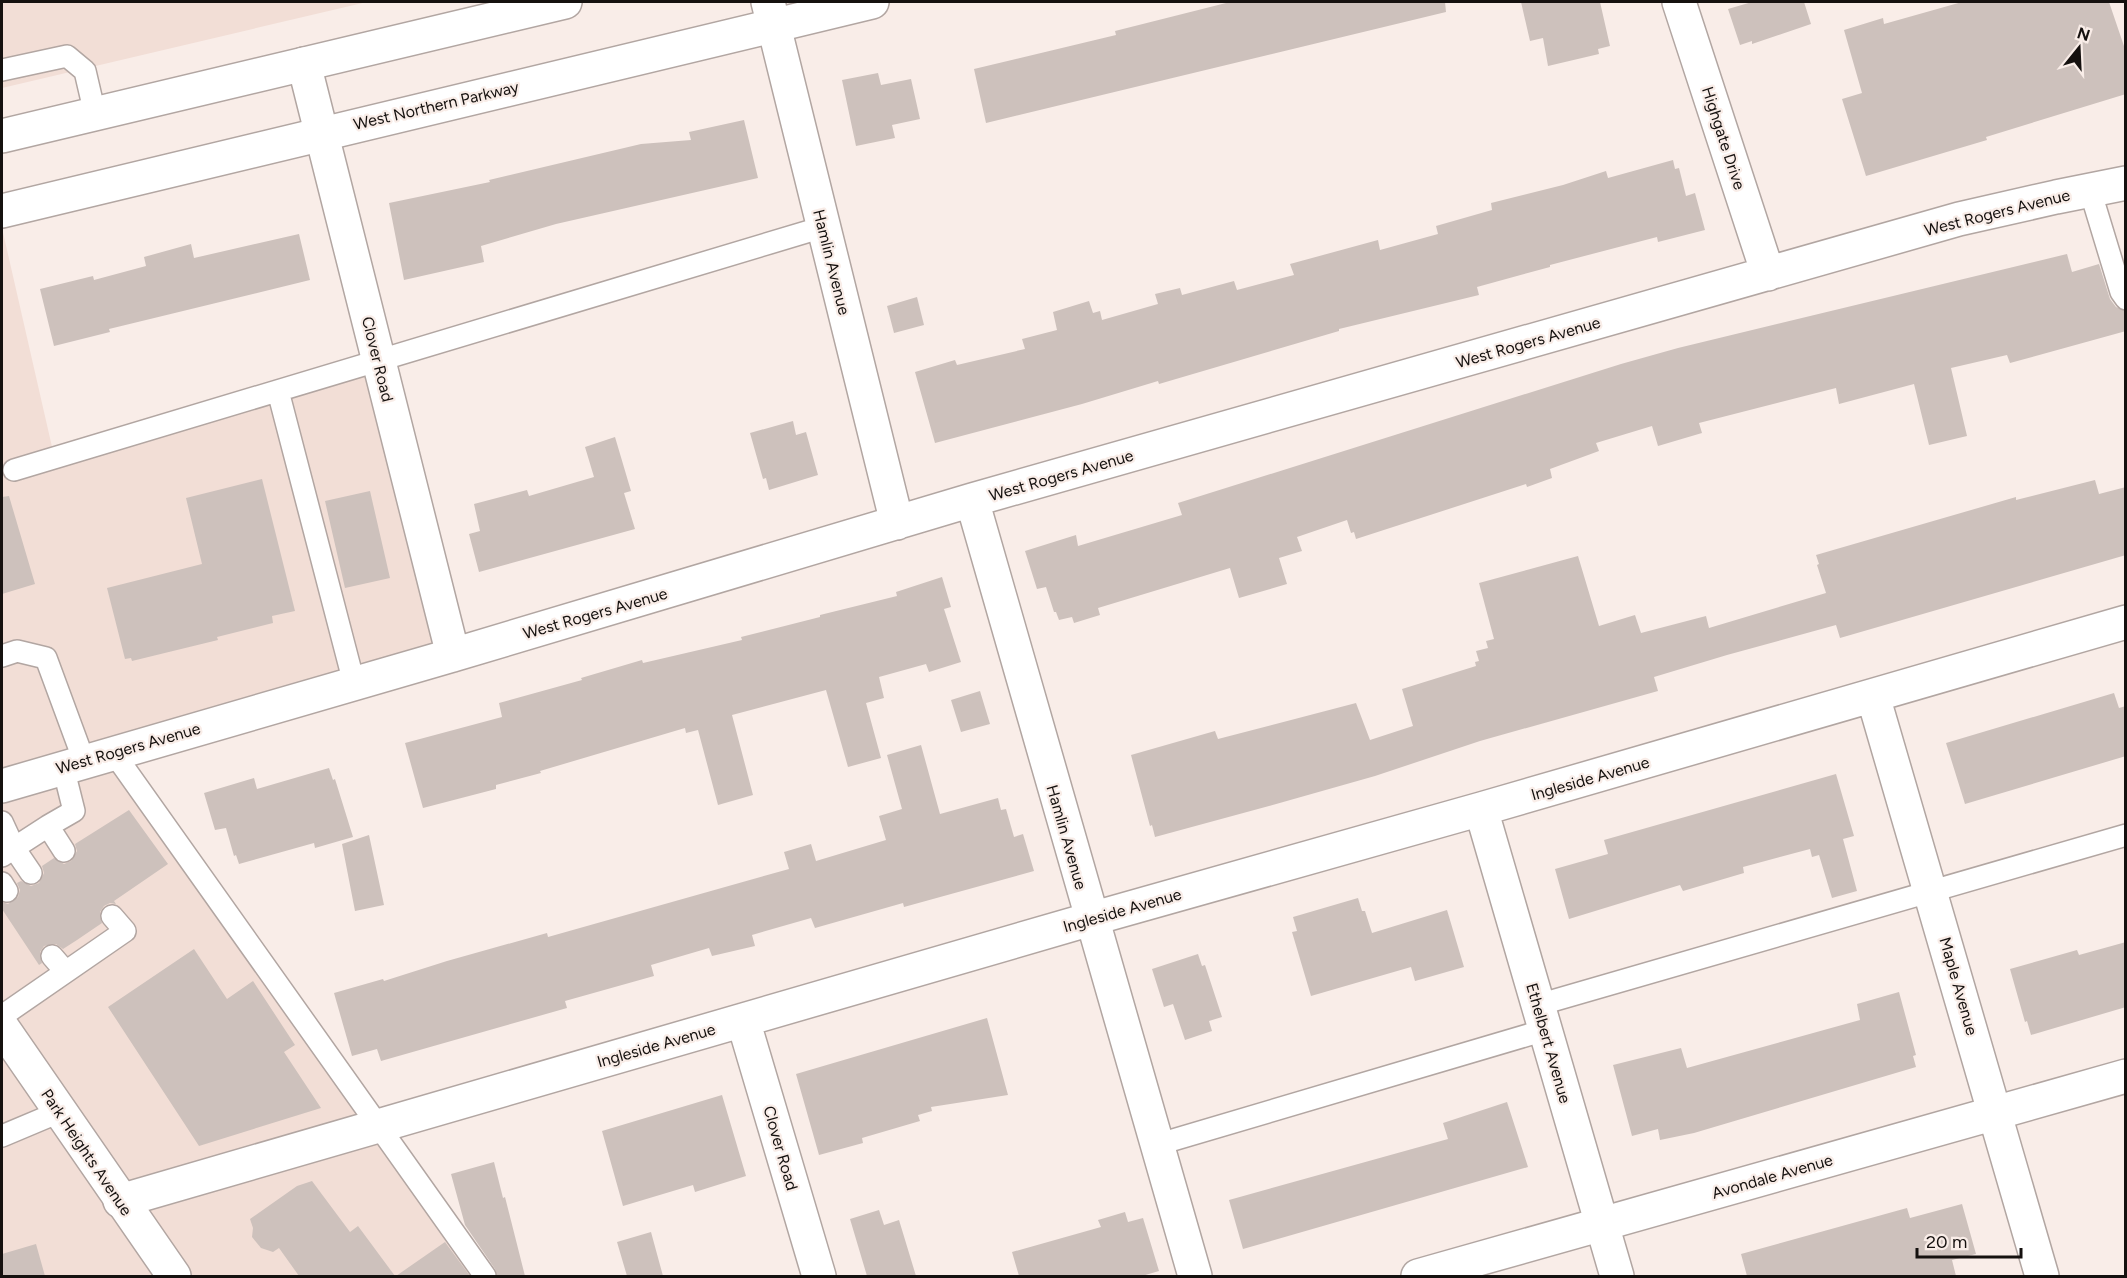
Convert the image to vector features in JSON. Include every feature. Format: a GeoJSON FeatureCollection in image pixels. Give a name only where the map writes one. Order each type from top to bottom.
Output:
{"type":"FeatureCollection","features":[{"type":"Feature","properties":{"kind":"street"},"geometry":{"type":"LineString","coordinates":[[2,136],[565,2]]}},
{"type":"Feature","properties":{"kind":"street","name":"West Northern Parkway"},"geometry":{"type":"LineString","coordinates":[[2,211],[321,132],[771,13],[872,2]]}},
{"type":"Feature","properties":{"kind":"street","name":"Highgate Drive"},"geometry":{"type":"LineString","coordinates":[[1679,2],[1768,274]]}},
{"type":"Feature","properties":{"kind":"street","name":"Hamlin Avenue"},"geometry":{"type":"LineString","coordinates":[[771,13],[897,523]]}},
{"type":"Feature","properties":{"kind":"street","name":"Clover Road"},"geometry":{"type":"LineString","coordinates":[[304,64],[453,655]]}},
{"type":"Feature","properties":{"kind":"street","name":"West Rogers Avenue"},"geometry":{"type":"LineString","coordinates":[[2,786],[453,655],[972,500],[1959,219],[2126,183]]}},
{"type":"Feature","properties":{"kind":"street","name":"Hamlin Avenue"},"geometry":{"type":"LineString","coordinates":[[972,500],[1195,1276]]}},
{"type":"Feature","properties":{"kind":"street","name":"Ingleside Avenue"},"geometry":{"type":"LineString","coordinates":[[120,1201],[2126,622]]}},
{"type":"Feature","properties":{"kind":"street","name":"Maple Avenue"},"geometry":{"type":"LineString","coordinates":[[1873,696],[2042,1276]]}},
{"type":"Feature","properties":{"kind":"street","name":"Ethelbert Avenue"},"geometry":{"type":"LineString","coordinates":[[1481,809],[1617,1276]]}},
{"type":"Feature","properties":{"kind":"street","name":"Clover Road"},"geometry":{"type":"LineString","coordinates":[[743,1020],[819,1276]]}},
{"type":"Feature","properties":{"kind":"street","name":"Park Heights Avenue"},"geometry":{"type":"LineString","coordinates":[[2,1027],[120,1201],[174,1276]]}},
{"type":"Feature","properties":{"kind":"street","name":"Avondale Avenue"},"geometry":{"type":"LineString","coordinates":[[1418,1276],[2126,1076]]}},
{"type":"Feature","properties":{"kind":"lane"},"geometry":{"type":"LineString","coordinates":[[2,70],[67,56],[85,71],[95,114]]}},
{"type":"Feature","properties":{"kind":"lane"},"geometry":{"type":"LineString","coordinates":[[2090,190],[2121,292],[2126,299]]}},
{"type":"Feature","properties":{"kind":"lane"},"geometry":{"type":"LineString","coordinates":[[14,470],[823,227]]}},
{"type":"Feature","properties":{"kind":"lane"},"geometry":{"type":"LineString","coordinates":[[278,391],[354,683]]}},
{"type":"Feature","properties":{"kind":"lane"},"geometry":{"type":"LineString","coordinates":[[2,656],[17,651],[46,657],[87,760],[379,1126],[485,1276]]}},
{"type":"Feature","properties":{"kind":"lane"},"geometry":{"type":"LineString","coordinates":[[8,852],[74,811],[87,760]]}},
{"type":"Feature","properties":{"kind":"lane"},"geometry":{"type":"LineString","coordinates":[[2,822],[8,852],[31,873]]}},
{"type":"Feature","properties":{"kind":"lane"},"geometry":{"type":"LineString","coordinates":[[48,826],[64,851]]}},
{"type":"Feature","properties":{"kind":"lane"},"geometry":{"type":"LineString","coordinates":[[1156,1145],[1930,891],[2126,835]]}},
{"type":"Feature","properties":{"kind":"lane"},"geometry":{"type":"LineString","coordinates":[[2,1016],[59,964],[83,948],[125,931],[112,916]]}},
{"type":"Feature","properties":{"kind":"lane"},"geometry":{"type":"LineString","coordinates":[[2,1136],[59,1112]]}},
{"type":"Feature","properties":{"kind":"shaded area"},"geometry":{"type":"Polygon","coordinates":[[[2,2],[367,2],[2,88],[2,2]]]}},
{"type":"Feature","properties":{"kind":"shaded area"},"geometry":{"type":"Polygon","coordinates":[[[2,228],[55,460],[380,364],[447,662],[117,755],[480,1276],[2,1276],[2,228]]]}},
{"type":"Feature","properties":{"kind":"building"},"geometry":{"type":"Polygon","coordinates":[[[1230,2],[1445,2],[1446,12],[986,123],[974,69],[1116,35],[1115,31],[1230,2]]]}},
{"type":"Feature","properties":{"kind":"building"},"geometry":{"type":"Polygon","coordinates":[[[1521,2],[1600,2],[1610,46],[1598,49],[1599,54],[1548,66],[1543,38],[1530,41],[1521,2]]]}},
{"type":"Feature","properties":{"kind":"building"},"geometry":{"type":"Polygon","coordinates":[[[1752,2],[1804,2],[1811,24],[1752,44],[1752,41],[1740,45],[1728,9],[1752,2]]]}},
{"type":"Feature","properties":{"kind":"building"},"geometry":{"type":"Polygon","coordinates":[[[1962,2],[2109,2],[2126,52],[2126,94],[1986,137],[1987,140],[1866,176],[1842,99],[1862,93],[1844,30],[1883,18],[1884,24],[1962,2]]]}},
{"type":"Feature","properties":{"kind":"building"},"geometry":{"type":"Polygon","coordinates":[[[878,73],[881,85],[911,79],[920,119],[892,125],[895,138],[856,146],[842,80],[878,73]]]}},
{"type":"Feature","properties":{"kind":"building"},"geometry":{"type":"Polygon","coordinates":[[[744,120],[758,178],[556,224],[481,246],[484,262],[404,280],[389,203],[490,182],[489,180],[641,144],[691,140],[689,132],[744,120]]]}},
{"type":"Feature","properties":{"kind":"building"},"geometry":{"type":"Polygon","coordinates":[[[1673,160],[1675,169],[1679,168],[1686,196],[1695,193],[1705,230],[1658,242],[1657,237],[1550,265],[1550,267],[1477,287],[1479,295],[1339,329],[1339,331],[1159,384],[1158,381],[1082,404],[935,443],[915,372],[955,360],[957,365],[1025,349],[1022,339],[1057,330],[1053,312],[1089,301],[1093,313],[1100,311],[1102,320],[1158,304],[1155,294],[1180,288],[1182,295],[1234,281],[1237,290],[1294,275],[1290,264],[1378,240],[1380,250],[1438,234],[1436,226],[1492,210],[1491,203],[1563,185],[1606,171],[1608,178],[1673,160]]]}},
{"type":"Feature","properties":{"kind":"building"},"geometry":{"type":"Polygon","coordinates":[[[299,234],[310,280],[109,329],[110,332],[54,346],[40,289],[93,276],[94,280],[146,266],[144,257],[191,244],[194,258],[299,234]]]}},
{"type":"Feature","properties":{"kind":"building"},"geometry":{"type":"Polygon","coordinates":[[[2067,254],[2072,272],[2099,264],[2110,299],[2116,307],[2126,311],[2126,331],[2010,363],[2007,355],[1951,368],[1967,436],[1929,445],[1914,384],[1839,404],[1836,388],[1699,423],[1702,433],[1658,446],[1652,426],[1596,443],[1599,451],[1550,469],[1552,478],[1527,487],[1526,484],[1356,539],[1354,532],[1351,533],[1347,520],[1297,537],[1302,551],[1279,558],[1287,584],[1239,598],[1230,568],[1098,608],[1100,615],[1074,623],[1072,617],[1059,620],[1046,587],[1037,589],[1025,551],[1076,535],[1078,546],[1182,515],[1178,503],[1621,364],[1678,348],[2067,254]]]}},
{"type":"Feature","properties":{"kind":"building"},"geometry":{"type":"Polygon","coordinates":[[[917,297],[924,325],[894,333],[887,306],[917,297]]]}},
{"type":"Feature","properties":{"kind":"building"},"geometry":{"type":"Polygon","coordinates":[[[793,421],[796,435],[806,432],[818,475],[769,490],[766,478],[763,479],[750,433],[793,421]]]}},
{"type":"Feature","properties":{"kind":"building"},"geometry":{"type":"Polygon","coordinates":[[[615,437],[631,491],[624,493],[635,529],[479,572],[469,534],[480,531],[474,504],[527,490],[529,496],[594,477],[585,447],[615,437]]]}},
{"type":"Feature","properties":{"kind":"building"},"geometry":{"type":"Polygon","coordinates":[[[262,479],[295,611],[272,616],[273,623],[217,637],[218,640],[132,661],[131,658],[125,659],[107,588],[202,564],[186,498],[262,479]]]}},
{"type":"Feature","properties":{"kind":"building"},"geometry":{"type":"Polygon","coordinates":[[[2095,480],[2099,494],[2126,487],[2126,555],[1840,638],[1836,625],[1727,655],[1654,677],[1658,691],[1480,741],[1375,776],[1269,806],[1155,837],[1152,825],[1150,826],[1131,755],[1215,731],[1218,739],[1356,703],[1370,740],[1413,726],[1402,689],[1476,666],[1475,662],[1479,661],[1476,651],[1488,648],[1486,641],[1494,639],[1479,583],[1578,556],[1599,626],[1635,615],[1641,633],[1706,616],[1709,628],[1826,593],[1816,555],[2016,497],[2016,500],[2095,480]]]}},
{"type":"Feature","properties":{"kind":"building"},"geometry":{"type":"Polygon","coordinates":[[[370,491],[390,578],[345,588],[325,501],[370,491]]]}},
{"type":"Feature","properties":{"kind":"building"},"geometry":{"type":"Polygon","coordinates":[[[9,496],[35,584],[2,594],[2,497],[9,496]]]}},
{"type":"Feature","properties":{"kind":"building"},"geometry":{"type":"Polygon","coordinates":[[[942,577],[951,607],[944,609],[961,662],[929,672],[926,664],[879,677],[884,698],[866,703],[881,758],[848,767],[826,690],[732,715],[753,795],[718,805],[698,730],[686,733],[685,728],[496,785],[496,789],[423,808],[405,743],[502,717],[499,703],[582,680],[581,678],[642,660],[643,663],[742,640],[741,637],[897,596],[896,592],[942,577]]]}},
{"type":"Feature","properties":{"kind":"building"},"geometry":{"type":"Polygon","coordinates":[[[980,691],[990,724],[961,732],[951,700],[980,691]]]}},
{"type":"Feature","properties":{"kind":"building"},"geometry":{"type":"Polygon","coordinates":[[[2114,693],[2119,708],[2126,706],[2126,756],[1965,804],[1946,743],[2114,693]]]}},
{"type":"Feature","properties":{"kind":"building"},"geometry":{"type":"Polygon","coordinates":[[[921,745],[940,814],[998,798],[1001,810],[1006,809],[1014,837],[1023,834],[1034,871],[904,907],[903,903],[815,928],[811,918],[752,935],[755,946],[712,956],[709,948],[651,965],[654,976],[565,1001],[567,1008],[381,1061],[377,1049],[352,1056],[334,993],[383,979],[384,981],[547,933],[548,937],[789,869],[784,852],[811,844],[816,861],[886,840],[879,816],[902,809],[887,755],[921,745]]]}},
{"type":"Feature","properties":{"kind":"building"},"geometry":{"type":"Polygon","coordinates":[[[329,768],[333,780],[335,779],[353,837],[315,848],[314,843],[239,864],[236,855],[234,856],[226,828],[215,830],[204,793],[254,778],[257,789],[329,768]]]}},
{"type":"Feature","properties":{"kind":"building"},"geometry":{"type":"Polygon","coordinates":[[[1836,774],[1854,836],[1843,839],[1857,891],[1832,898],[1819,855],[1812,857],[1810,849],[1743,867],[1744,873],[1683,891],[1680,885],[1569,919],[1555,869],[1608,854],[1604,840],[1836,774]]]}},
{"type":"Feature","properties":{"kind":"building"},"geometry":{"type":"Polygon","coordinates":[[[129,810],[168,864],[114,901],[116,904],[110,903],[104,906],[100,912],[102,923],[77,940],[63,949],[56,944],[44,946],[40,952],[42,963],[39,965],[2,909],[2,902],[8,904],[18,897],[20,890],[17,883],[21,881],[31,886],[39,883],[44,873],[42,866],[54,858],[64,864],[71,861],[77,851],[75,844],[129,810]]]}},
{"type":"Feature","properties":{"kind":"building"},"geometry":{"type":"Polygon","coordinates":[[[369,835],[384,905],[355,911],[342,844],[369,835]]]}},
{"type":"Feature","properties":{"kind":"building"},"geometry":{"type":"Polygon","coordinates":[[[1358,898],[1372,933],[1447,910],[1464,967],[1415,981],[1411,967],[1311,996],[1292,932],[1297,931],[1293,917],[1358,898]]]}},
{"type":"Feature","properties":{"kind":"building"},"geometry":{"type":"Polygon","coordinates":[[[2126,942],[2126,1007],[2031,1035],[2010,969],[2077,950],[2079,955],[2126,942]]]}},
{"type":"Feature","properties":{"kind":"building"},"geometry":{"type":"Polygon","coordinates":[[[194,949],[227,999],[253,981],[295,1045],[284,1052],[321,1108],[199,1146],[108,1007],[194,949]]]}},
{"type":"Feature","properties":{"kind":"building"},"geometry":{"type":"Polygon","coordinates":[[[1198,954],[1202,966],[1205,965],[1222,1017],[1209,1021],[1212,1031],[1185,1040],[1173,1004],[1164,1007],[1152,969],[1198,954]]]}},
{"type":"Feature","properties":{"kind":"building"},"geometry":{"type":"Polygon","coordinates":[[[1899,992],[1916,1055],[1913,1056],[1916,1067],[1694,1133],[1660,1140],[1658,1129],[1632,1136],[1613,1065],[1681,1048],[1687,1068],[1860,1020],[1857,1004],[1899,992]]]}},
{"type":"Feature","properties":{"kind":"building"},"geometry":{"type":"Polygon","coordinates":[[[987,1018],[1008,1095],[931,1107],[932,1111],[918,1115],[920,1121],[862,1138],[863,1143],[819,1155],[796,1074],[987,1018]]]}},
{"type":"Feature","properties":{"kind":"building"},"geometry":{"type":"Polygon","coordinates":[[[722,1095],[746,1176],[695,1192],[693,1185],[623,1206],[602,1131],[722,1095]]]}},
{"type":"Feature","properties":{"kind":"building"},"geometry":{"type":"Polygon","coordinates":[[[1507,1102],[1528,1167],[1243,1249],[1229,1200],[1448,1139],[1443,1123],[1507,1102]]]}},
{"type":"Feature","properties":{"kind":"building"},"geometry":{"type":"Polygon","coordinates":[[[494,1162],[525,1276],[497,1276],[495,1269],[465,1225],[451,1174],[494,1162]]]}},
{"type":"Feature","properties":{"kind":"building"},"geometry":{"type":"Polygon","coordinates":[[[312,1181],[350,1232],[358,1226],[395,1276],[299,1276],[279,1248],[273,1252],[261,1248],[252,1237],[253,1228],[250,1219],[297,1186],[312,1181]]]}},
{"type":"Feature","properties":{"kind":"building"},"geometry":{"type":"Polygon","coordinates":[[[1962,1204],[1976,1254],[1952,1260],[1956,1276],[1747,1276],[1741,1254],[1907,1208],[1910,1218],[1962,1204]]]}},
{"type":"Feature","properties":{"kind":"building"},"geometry":{"type":"Polygon","coordinates":[[[879,1210],[884,1225],[899,1220],[916,1276],[867,1276],[850,1219],[879,1210]]]}},
{"type":"Feature","properties":{"kind":"building"},"geometry":{"type":"Polygon","coordinates":[[[1125,1212],[1128,1222],[1143,1218],[1159,1271],[1142,1276],[1019,1276],[1012,1252],[1101,1227],[1098,1220],[1125,1212]]]}},
{"type":"Feature","properties":{"kind":"building"},"geometry":{"type":"Polygon","coordinates":[[[651,1232],[663,1276],[627,1276],[617,1242],[651,1232]]]}},
{"type":"Feature","properties":{"kind":"building"},"geometry":{"type":"Polygon","coordinates":[[[445,1242],[470,1276],[396,1276],[445,1242]]]}},
{"type":"Feature","properties":{"kind":"building"},"geometry":{"type":"Polygon","coordinates":[[[36,1244],[45,1276],[2,1276],[2,1254],[36,1244]]]}}]}
